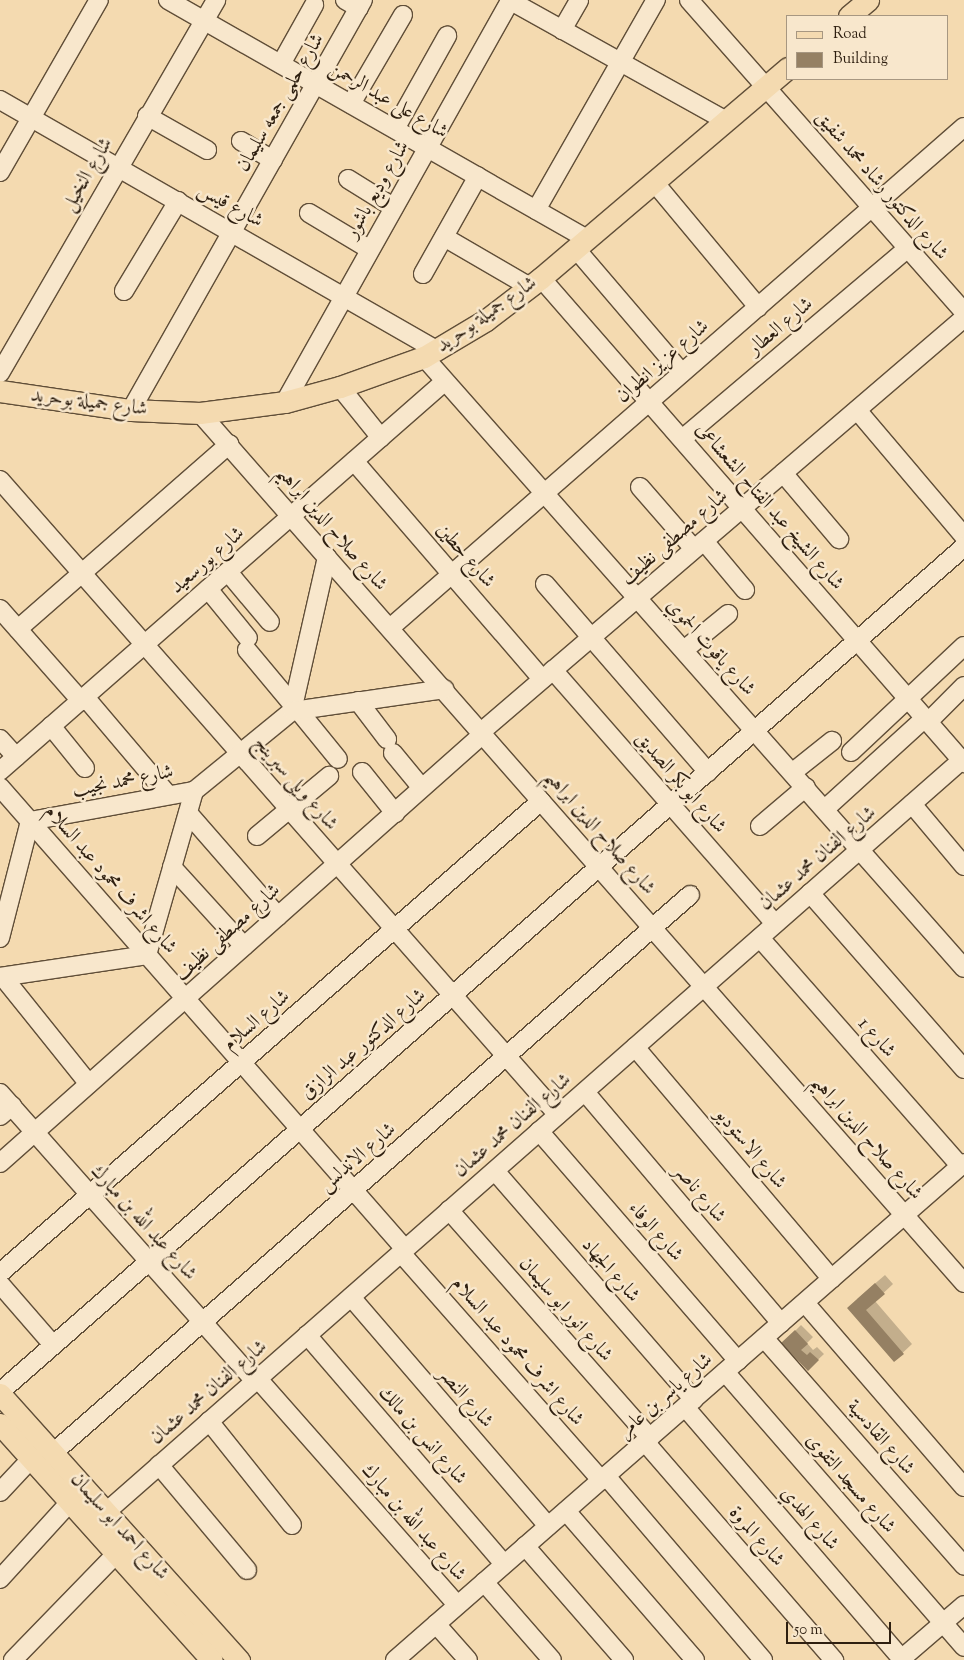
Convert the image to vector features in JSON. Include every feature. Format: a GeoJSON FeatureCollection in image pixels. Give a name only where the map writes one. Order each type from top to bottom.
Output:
{"type":"FeatureCollection","features":[{"type":"Feature","properties":{"kind":"main road"},"geometry":{"type":"LineString","coordinates":[[850,15],[868,0]]}},
{"type":"Feature","properties":{"kind":"main road","name":"شارع جميلة بوحريد"},"geometry":{"type":"LineString","coordinates":[[0,391],[131,410],[200,413],[285,402],[340,387],[431,354],[486,320],[535,282],[786,70]]}},
{"type":"Feature","properties":{"kind":"main road","name":"شارع احمد ابو سليمان"},"geometry":{"type":"LineString","coordinates":[[0,1393],[53,1453],[98,1519],[116,1554],[212,1660]]}},
{"type":"Feature","properties":{"kind":"main road","name":"شارع احمد ابو سليمان"},"geometry":{"type":"LineString","coordinates":[[0,1424],[70,1502],[98,1519],[239,1660]]}},
{"type":"Feature","properties":{"kind":"street"},"geometry":{"type":"LineString","coordinates":[[0,172],[99,0]]}},
{"type":"Feature","properties":{"kind":"street","name":"شارع على عبد الرحمن"},"geometry":{"type":"LineString","coordinates":[[168,0],[536,210],[582,244]]}},
{"type":"Feature","properties":{"kind":"street","name":"شارع النخيل"},"geometry":{"type":"LineString","coordinates":[[0,373],[117,166],[216,0]]}},
{"type":"Feature","properties":{"kind":"street"},"geometry":{"type":"LineString","coordinates":[[510,0],[726,121]]}},
{"type":"Feature","properties":{"kind":"street","name":"شارع وديع باشور"},"geometry":{"type":"LineString","coordinates":[[285,402],[343,294],[510,0]]}},
{"type":"Feature","properties":{"kind":"street"},"geometry":{"type":"LineString","coordinates":[[562,30],[579,0]]}},
{"type":"Feature","properties":{"kind":"street"},"geometry":{"type":"LineString","coordinates":[[536,210],[656,0]]}},
{"type":"Feature","properties":{"kind":"street","name":"شارع الدكتور رشاد محمد شفيق"},"geometry":{"type":"LineString","coordinates":[[689,0],[964,312]]}},
{"type":"Feature","properties":{"kind":"street","name":"شارع حلمى جمعه سليمان"},"geometry":{"type":"LineString","coordinates":[[131,410],[316,84],[356,3]]}},
{"type":"Feature","properties":{"kind":"street"},"geometry":{"type":"LineString","coordinates":[[281,64],[314,5]]}},
{"type":"Feature","properties":{"kind":"street"},"geometry":{"type":"LineString","coordinates":[[352,104],[403,16]]}},
{"type":"Feature","properties":{"kind":"street"},"geometry":{"type":"LineString","coordinates":[[395,129],[447,36]]}},
{"type":"Feature","properties":{"kind":"street","name":"شارع قيس"},"geometry":{"type":"LineString","coordinates":[[0,100],[343,294],[431,354]]}},
{"type":"Feature","properties":{"kind":"street"},"geometry":{"type":"LineString","coordinates":[[148,116],[207,150]]}},
{"type":"Feature","properties":{"kind":"street","name":"شارع عزيز انطوان"},"geometry":{"type":"LineString","coordinates":[[390,628],[964,127]]}},
{"type":"Feature","properties":{"kind":"street"},"geometry":{"type":"LineString","coordinates":[[241,141],[273,160]]}},
{"type":"Feature","properties":{"kind":"street"},"geometry":{"type":"LineString","coordinates":[[423,274],[478,176]]}},
{"type":"Feature","properties":{"kind":"street"},"geometry":{"type":"LineString","coordinates":[[348,179],[393,207]]}},
{"type":"Feature","properties":{"kind":"street"},"geometry":{"type":"LineString","coordinates":[[654,182],[758,307]]}},
{"type":"Feature","properties":{"kind":"street"},"geometry":{"type":"LineString","coordinates":[[124,291],[178,201]]}},
{"type":"Feature","properties":{"kind":"street"},"geometry":{"type":"LineString","coordinates":[[309,214],[370,249]]}},
{"type":"Feature","properties":{"kind":"street","name":"شارع الشيخ عبد الفتاح الشعشاعى"},"geometry":{"type":"LineString","coordinates":[[444,237],[535,282],[649,402],[963,761]]}},
{"type":"Feature","properties":{"kind":"street"},"geometry":{"type":"LineString","coordinates":[[582,244],[682,373]]}},
{"type":"Feature","properties":{"kind":"street","name":"شارع العطار"},"geometry":{"type":"LineString","coordinates":[[682,439],[908,248]]}},
{"type":"Feature","properties":{"kind":"street","name":"شارع مصطفى نظيف"},"geometry":{"type":"LineString","coordinates":[[0,1164],[548,675],[964,318]]}},
{"type":"Feature","properties":{"kind":"street","name":"شارع ياقوت الحموي"},"geometry":{"type":"LineString","coordinates":[[431,354],[444,382],[963,965]]}},
{"type":"Feature","properties":{"kind":"street","name":"شارع بورسعيد"},"geometry":{"type":"LineString","coordinates":[[0,771],[444,382]]}},
{"type":"Feature","properties":{"kind":"street"},"geometry":{"type":"LineString","coordinates":[[340,387],[381,438]]}},
{"type":"Feature","properties":{"kind":"street"},"geometry":{"type":"LineString","coordinates":[[857,410],[964,536]]}},
{"type":"Feature","properties":{"kind":"street","name":"شارع صلاح الدين ابراهيم"},"geometry":{"type":"LineString","coordinates":[[200,413],[964,1283]]}},
{"type":"Feature","properties":{"kind":"street"},"geometry":{"type":"LineString","coordinates":[[18,629],[229,444]]}},
{"type":"Feature","properties":{"kind":"street","name":"شارع حطين"},"geometry":{"type":"LineString","coordinates":[[354,461],[452,574],[548,675]]}},
{"type":"Feature","properties":{"kind":"street"},"geometry":{"type":"LineString","coordinates":[[783,473],[839,539]]}},
{"type":"Feature","properties":{"kind":"street","name":"شارع ويلى سبرينج"},"geometry":{"type":"LineString","coordinates":[[0,480],[558,1115]]}},
{"type":"Feature","properties":{"kind":"street"},"geometry":{"type":"LineString","coordinates":[[640,487],[745,590]]}},
{"type":"Feature","properties":{"kind":"street","name":"شارع الدكتور عبد الرازق"},"geometry":{"type":"LineString","coordinates":[[0,1393],[964,547]]}},
{"type":"Feature","properties":{"kind":"street"},"geometry":{"type":"LineString","coordinates":[[294,709],[328,557]]}},
{"type":"Feature","properties":{"kind":"street"},"geometry":{"type":"LineString","coordinates":[[228,572],[270,622]]}},
{"type":"Feature","properties":{"kind":"street"},"geometry":{"type":"LineString","coordinates":[[545,584],[708,772]]}},
{"type":"Feature","properties":{"kind":"street"},"geometry":{"type":"LineString","coordinates":[[208,589],[294,709],[338,759]]}},
{"type":"Feature","properties":{"kind":"street"},"geometry":{"type":"LineString","coordinates":[[0,609],[168,795]]}},
{"type":"Feature","properties":{"kind":"street"},"geometry":{"type":"LineString","coordinates":[[684,650],[728,614]]}},
{"type":"Feature","properties":{"kind":"street"},"geometry":{"type":"LineString","coordinates":[[851,752],[964,646]]}},
{"type":"Feature","properties":{"kind":"street","name":"شارع ابو بكر الصديق"},"geometry":{"type":"LineString","coordinates":[[548,675],[671,805],[775,924]]}},
{"type":"Feature","properties":{"kind":"street"},"geometry":{"type":"LineString","coordinates":[[825,809],[964,686]]}},
{"type":"Feature","properties":{"kind":"street"},"geometry":{"type":"LineString","coordinates":[[1,977],[147,955],[194,791],[294,709],[444,689]]}},
{"type":"Feature","properties":{"kind":"street"},"geometry":{"type":"LineString","coordinates":[[358,701],[422,788]]}},
{"type":"Feature","properties":{"kind":"street"},"geometry":{"type":"LineString","coordinates":[[51,726],[85,768]]}},
{"type":"Feature","properties":{"kind":"street"},"geometry":{"type":"LineString","coordinates":[[0,739],[16,757]]}},
{"type":"Feature","properties":{"kind":"street"},"geometry":{"type":"LineString","coordinates":[[793,772],[832,741]]}},
{"type":"Feature","properties":{"kind":"street","name":"شارع الفنان محمد عثمان"},"geometry":{"type":"LineString","coordinates":[[98,1519],[810,893],[963,761]]}},
{"type":"Feature","properties":{"kind":"street"},"geometry":{"type":"LineString","coordinates":[[362,772],[395,813]]}},
{"type":"Feature","properties":{"kind":"street"},"geometry":{"type":"LineString","coordinates":[[257,836],[329,776]]}},
{"type":"Feature","properties":{"kind":"street","name":"شارع اشرف محمود عبد السلام"},"geometry":{"type":"LineString","coordinates":[[0,787],[353,1190],[403,1251],[763,1660]]}},
{"type":"Feature","properties":{"kind":"street"},"geometry":{"type":"LineString","coordinates":[[760,826],[806,787]]}},
{"type":"Feature","properties":{"kind":"street","name":"شارع محمد نجيب"},"geometry":{"type":"LineString","coordinates":[[30,821],[194,791]]}},
{"type":"Feature","properties":{"kind":"street","name":"شارع السلام"},"geometry":{"type":"LineString","coordinates":[[0,1273],[541,800]]}},
{"type":"Feature","properties":{"kind":"street"},"geometry":{"type":"LineString","coordinates":[[912,804],[964,866]]}},
{"type":"Feature","properties":{"kind":"street"},"geometry":{"type":"LineString","coordinates":[[188,813],[278,916]]}},
{"type":"Feature","properties":{"kind":"street"},"geometry":{"type":"LineString","coordinates":[[0,938],[3,914],[30,821]]}},
{"type":"Feature","properties":{"kind":"street"},"geometry":{"type":"LineString","coordinates":[[172,867],[244,946]]}},
{"type":"Feature","properties":{"kind":"street"},"geometry":{"type":"LineString","coordinates":[[810,893],[964,1069]]}},
{"type":"Feature","properties":{"kind":"street","name":"شارع الاندلس"},"geometry":{"type":"LineString","coordinates":[[53,1453],[690,895]]}},
{"type":"Feature","properties":{"kind":"street","name":"شارع 1"},"geometry":{"type":"LineString","coordinates":[[760,938],[962,1165]]}},
{"type":"Feature","properties":{"kind":"street"},"geometry":{"type":"LineString","coordinates":[[1,977],[89,1084]]}},
{"type":"Feature","properties":{"kind":"street","name":"شارع الاستوديو"},"geometry":{"type":"LineString","coordinates":[[635,1047],[832,1278]]}},
{"type":"Feature","properties":{"kind":"street","name":"شارع عبد الله بن مبارك"},"geometry":{"type":"LineString","coordinates":[[0,1092],[6,1111],[35,1132],[457,1605]]}},
{"type":"Feature","properties":{"kind":"street","name":"شارع ناصر"},"geometry":{"type":"LineString","coordinates":[[585,1092],[781,1323]]}},
{"type":"Feature","properties":{"kind":"street","name":"شارع الوفاء"},"geometry":{"type":"LineString","coordinates":[[539,1132],[731,1367]]}},
{"type":"Feature","properties":{"kind":"street","name":"شارع ياسر بن عامر"},"geometry":{"type":"LineString","coordinates":[[395,1660],[962,1165]]}},
{"type":"Feature","properties":{"kind":"street","name":"شارع الجهاد"},"geometry":{"type":"LineString","coordinates":[[494,1170],[689,1403]]}},
{"type":"Feature","properties":{"kind":"street","name":"شارع انور ابو سليمان"},"geometry":{"type":"LineString","coordinates":[[449,1210],[647,1440]]}},
{"type":"Feature","properties":{"kind":"street"},"geometry":{"type":"LineString","coordinates":[[0,1284],[53,1345]]}},
{"type":"Feature","properties":{"kind":"street","name":"شارع النصر"},"geometry":{"type":"LineString","coordinates":[[351,1297],[548,1526]]}},
{"type":"Feature","properties":{"kind":"street"},"geometry":{"type":"LineString","coordinates":[[805,1303],[964,1486]]}},
{"type":"Feature","properties":{"kind":"street","name":"شارع انس بن مالك"},"geometry":{"type":"LineString","coordinates":[[307,1335],[504,1564]]}},
{"type":"Feature","properties":{"kind":"street","name":"شارع القادسية"},"geometry":{"type":"LineString","coordinates":[[764,1338],[964,1566]]}},
{"type":"Feature","properties":{"kind":"street","name":"شارع مسجد التقوى"},"geometry":{"type":"LineString","coordinates":[[731,1367],[942,1624],[964,1647]]}},
{"type":"Feature","properties":{"kind":"street","name":"شارع الهدي"},"geometry":{"type":"LineString","coordinates":[[689,1403],[901,1659]]}},
{"type":"Feature","properties":{"kind":"street"},"geometry":{"type":"LineString","coordinates":[[209,1421],[292,1525]]}},
{"type":"Feature","properties":{"kind":"street","name":"شارع المروة"},"geometry":{"type":"LineString","coordinates":[[647,1440],[834,1660]]}},
{"type":"Feature","properties":{"kind":"street"},"geometry":{"type":"LineString","coordinates":[[0,1492],[31,1459]]}},
{"type":"Feature","properties":{"kind":"street"},"geometry":{"type":"LineString","coordinates":[[159,1466],[247,1570]]}},
{"type":"Feature","properties":{"kind":"street"},"geometry":{"type":"LineString","coordinates":[[0,1579],[70,1502]]}},
{"type":"Feature","properties":{"kind":"street"},"geometry":{"type":"LineString","coordinates":[[566,1511],[695,1660]]}},
{"type":"Feature","properties":{"kind":"street"},"geometry":{"type":"LineString","coordinates":[[525,1546],[624,1660]]}},
{"type":"Feature","properties":{"kind":"street"},"geometry":{"type":"LineString","coordinates":[[13,1660],[116,1554]]}},
{"type":"Feature","properties":{"kind":"street"},"geometry":{"type":"LineString","coordinates":[[484,1582],[552,1660]]}},
{"type":"Feature","properties":{"kind":"street"},"geometry":{"type":"LineString","coordinates":[[901,1659],[964,1605]]}},
{"type":"Feature","properties":{"kind":"street"},"geometry":{"type":"LineString","coordinates":[[436,1624],[468,1660]]}},
{"type":"Feature","properties":{"kind":"building"},"geometry":{"type":"Polygon","coordinates":[[[875,1283],[885,1294],[866,1310],[904,1354],[894,1362],[847,1308],[875,1283]]]}},
{"type":"Feature","properties":{"kind":"building"},"geometry":{"type":"Polygon","coordinates":[[[795,1330],[808,1344],[801,1350],[807,1355],[810,1352],[819,1360],[808,1371],[781,1343],[795,1330]]]}}]}
